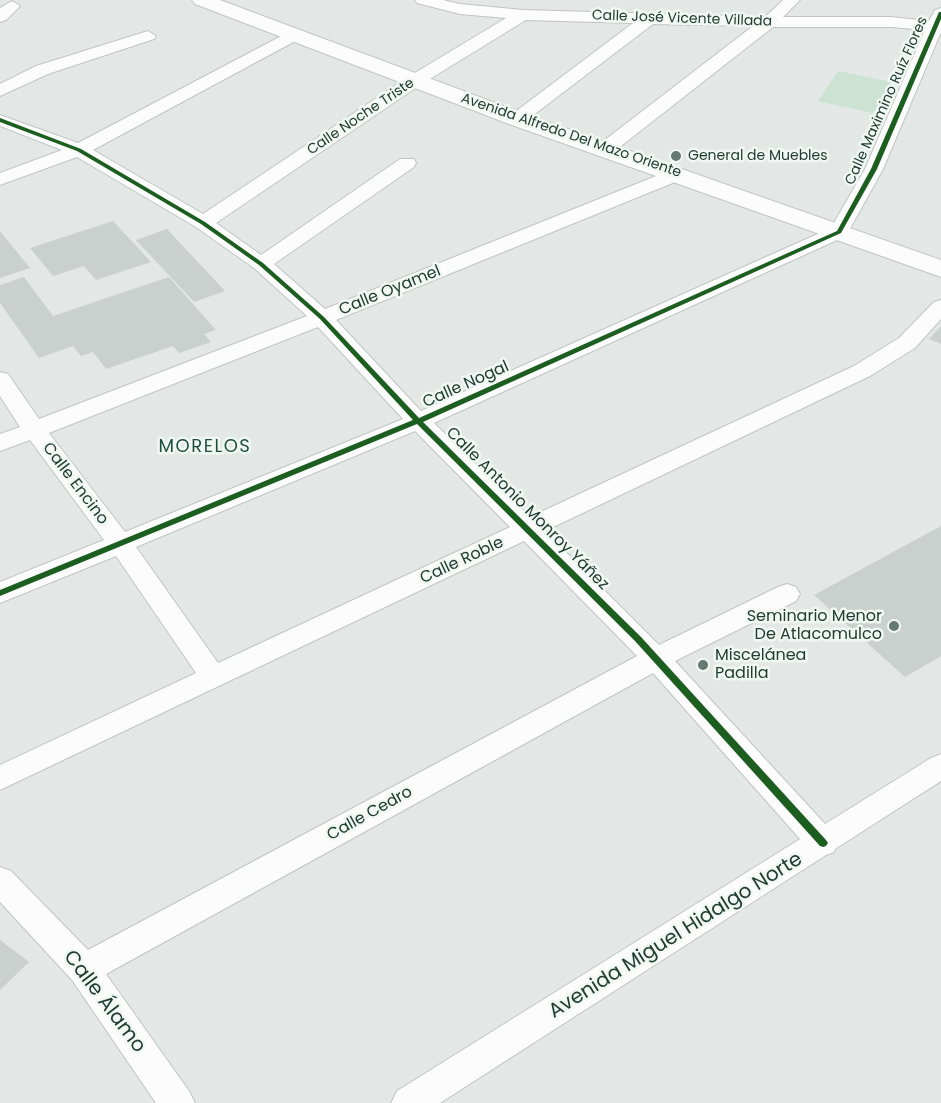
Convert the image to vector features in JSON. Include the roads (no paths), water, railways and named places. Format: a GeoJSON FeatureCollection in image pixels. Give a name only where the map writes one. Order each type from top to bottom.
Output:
{"type":"FeatureCollection","features":[{"type":"Feature","properties":{"kind":"street","name":"Avenida Alfredo Del Mazo Oriente"},"geometry":{"type":"LineString","coordinates":[[202,0],[517,119],[678,174],[941,269]]}},
{"type":"Feature","properties":{"kind":"street","name":"Calle José Vicente Villada"},"geometry":{"type":"LineString","coordinates":[[423,0],[460,9],[523,15],[769,22],[939,22]]}},
{"type":"Feature","properties":{"kind":"street"},"geometry":{"type":"LineString","coordinates":[[604,150],[769,22],[792,0]]}},
{"type":"Feature","properties":{"kind":"street","name":"Calle Noche Triste"},"geometry":{"type":"LineString","coordinates":[[202,223],[414,81],[523,15]]}},
{"type":"Feature","properties":{"kind":"street"},"geometry":{"type":"LineString","coordinates":[[517,119],[650,18]]}},
{"type":"Feature","properties":{"kind":"street","name":"Calle Maximino Ruíz Flores"},"geometry":{"type":"LineString","coordinates":[[838,232],[874,169],[939,22]]}},
{"type":"Feature","properties":{"kind":"street"},"geometry":{"type":"LineString","coordinates":[[0,91],[42,70],[148,36]]}},
{"type":"Feature","properties":{"kind":"street"},"geometry":{"type":"LineString","coordinates":[[0,179],[79,150],[293,36]]}},
{"type":"Feature","properties":{"kind":"street","name":"Calle Antonio Monroy Yáñez"},"geometry":{"type":"LineString","coordinates":[[0,120],[79,150],[202,223],[261,264],[322,318],[418,422],[530,529],[657,658],[823,843]]}},
{"type":"Feature","properties":{"kind":"street"},"geometry":{"type":"LineString","coordinates":[[261,264],[407,163]]}},
{"type":"Feature","properties":{"kind":"street","name":"Calle Oyamel"},"geometry":{"type":"LineString","coordinates":[[0,443],[322,318],[678,174]]}},
{"type":"Feature","properties":{"kind":"street","name":"Calle Nogal"},"geometry":{"type":"LineString","coordinates":[[0,593],[418,422],[838,232]]}},
{"type":"Feature","properties":{"kind":"street","name":"Calle Roble"},"geometry":{"type":"LineString","coordinates":[[0,778],[861,371],[907,344],[941,306]]}},
{"type":"Feature","properties":{"kind":"street","name":"Calle Encino"},"geometry":{"type":"LineString","coordinates":[[0,379],[35,430],[121,544],[213,677]]}},
{"type":"Feature","properties":{"kind":"street","name":"Calle Cedro"},"geometry":{"type":"LineString","coordinates":[[84,969],[657,658],[787,594]]}},
{"type":"Feature","properties":{"kind":"street","name":"Avenida Miguel Hidalgo Norte"},"geometry":{"type":"LineString","coordinates":[[409,1103],[823,843],[941,766]]}},
{"type":"Feature","properties":{"kind":"street","name":"Calle Álamo"},"geometry":{"type":"LineString","coordinates":[[0,880],[84,969],[177,1103]]}},
{"type":"Feature","properties":{"kind":"place","name":"General de Muebles"},"geometry":{"type":"Point","coordinates":[676,156]}},
{"type":"Feature","properties":{"kind":"place","name":"Seminario Menor De Atlacomulco"},"geometry":{"type":"Point","coordinates":[894,626]}},
{"type":"Feature","properties":{"kind":"place","name":"Miscelánea Padilla"},"geometry":{"type":"Point","coordinates":[703,665]}},
{"type":"Feature","properties":{"kind":"district","name":"MORELOS"},"geometry":{"type":"Point","coordinates":[205,447]}}]}
